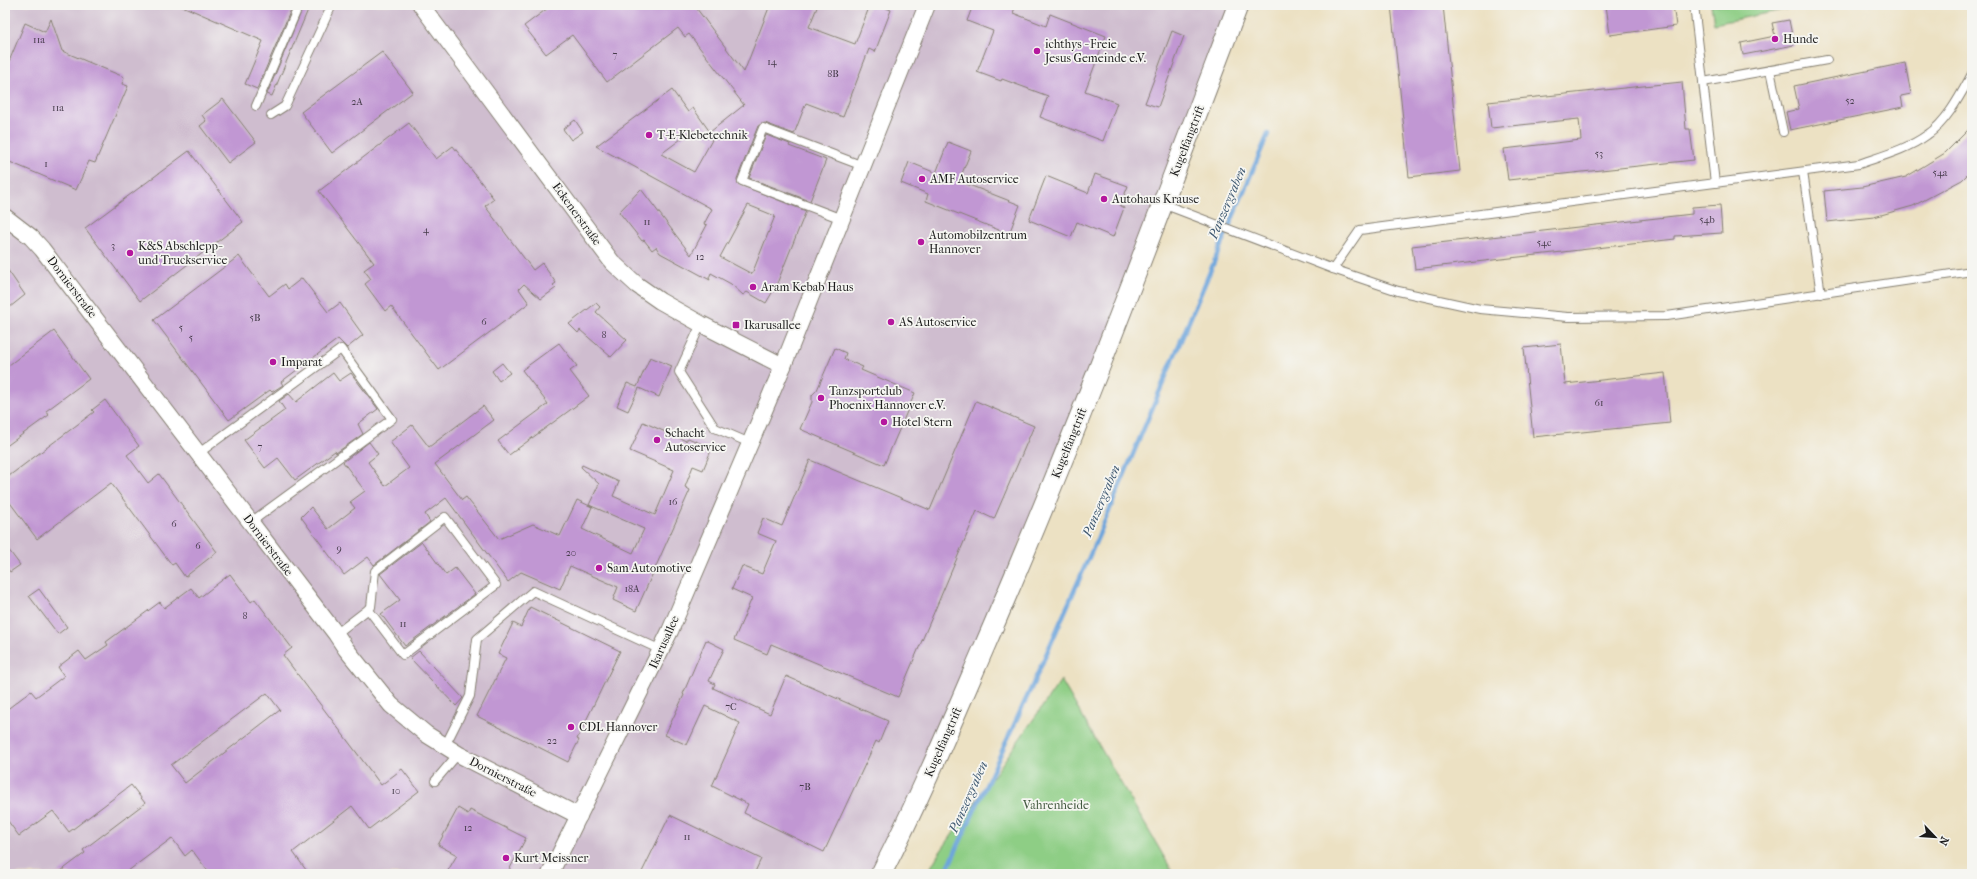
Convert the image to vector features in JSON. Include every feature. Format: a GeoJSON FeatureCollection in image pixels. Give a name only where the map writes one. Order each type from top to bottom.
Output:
{"type":"FeatureCollection","features":[{"type":"Feature","properties":{"kind":"street","name":"Eckenerstraße"},"geometry":{"type":"LineString","coordinates":[[421,5],[612,262],[637,285],[701,324],[783,366]]}},
{"type":"Feature","properties":{"kind":"street","name":"Ikarusallee"},"geometry":{"type":"LineString","coordinates":[[550,874],[662,650],[783,366],[927,5]]}},
{"type":"Feature","properties":{"kind":"street","name":"Kugelfangtrift"},"geometry":{"type":"LineString","coordinates":[[881,874],[938,753],[1006,599],[1059,469],[1163,204],[1238,5]]}},
{"type":"Feature","properties":{"kind":"street","name":"Dornierstraße"},"geometry":{"type":"LineString","coordinates":[[5,217],[31,237],[42,249],[251,522],[346,649],[391,705],[426,734],[458,754],[579,816]]}},
{"type":"Feature","properties":{"kind":"lane"},"geometry":{"type":"LineString","coordinates":[[256,106],[299,5]]}},
{"type":"Feature","properties":{"kind":"lane"},"geometry":{"type":"LineString","coordinates":[[271,115],[285,106],[332,5]]}},
{"type":"Feature","properties":{"kind":"lane"},"geometry":{"type":"LineString","coordinates":[[1694,5],[1715,183]]}},
{"type":"Feature","properties":{"kind":"lane"},"geometry":{"type":"LineString","coordinates":[[1703,82],[1827,60]]}},
{"type":"Feature","properties":{"kind":"lane"},"geometry":{"type":"LineString","coordinates":[[1770,70],[1783,132]]}},
{"type":"Feature","properties":{"kind":"lane"},"geometry":{"type":"LineString","coordinates":[[1333,269],[1360,230],[1859,164],[1894,151],[1928,135],[1953,108],[1972,74]]}},
{"type":"Feature","properties":{"kind":"lane"},"geometry":{"type":"LineString","coordinates":[[842,219],[742,181],[763,128],[863,166]]}},
{"type":"Feature","properties":{"kind":"lane"},"geometry":{"type":"LineString","coordinates":[[1803,172],[1821,294]]}},
{"type":"Feature","properties":{"kind":"lane"},"geometry":{"type":"LineString","coordinates":[[1163,204],[1217,223],[1333,269],[1398,291],[1473,307],[1568,317],[1667,316],[1972,271]]}},
{"type":"Feature","properties":{"kind":"lane"},"geometry":{"type":"LineString","coordinates":[[701,324],[679,372],[715,428],[750,443]]}},
{"type":"Feature","properties":{"kind":"lane"},"geometry":{"type":"LineString","coordinates":[[199,454],[341,349],[392,419],[251,522]]}},
{"type":"Feature","properties":{"kind":"lane"},"geometry":{"type":"LineString","coordinates":[[336,634],[368,609],[371,607],[375,571],[445,518],[496,585],[403,655],[368,609]]}},
{"type":"Feature","properties":{"kind":"lane"},"geometry":{"type":"LineString","coordinates":[[445,746],[470,696],[477,638],[533,591],[662,650]]}},
{"type":"Feature","properties":{"kind":"lane"},"geometry":{"type":"LineString","coordinates":[[435,781],[458,754]]}},
{"type":"Feature","properties":{"kind":"shaded area"},"geometry":{"type":"Polygon","coordinates":[[[5,5],[1238,5],[1163,204],[881,874],[5,874],[5,5]]]}},
{"type":"Feature","properties":{"kind":"green space"},"geometry":{"type":"Polygon","coordinates":[[[1711,5],[1793,5],[1792,8],[1714,24],[1711,5]]]}},
{"type":"Feature","properties":{"kind":"green space","name":"Vahrenheide"},"geometry":{"type":"Polygon","coordinates":[[[1061,680],[1174,874],[927,874],[938,855],[1061,680]]]}},
{"type":"Feature","properties":{"kind":"building"},"geometry":{"type":"Polygon","coordinates":[[[180,5],[293,5],[257,89],[245,84],[263,41],[180,5]]]}},
{"type":"Feature","properties":{"kind":"building"},"geometry":{"type":"Polygon","coordinates":[[[304,5],[310,5],[272,96],[267,94],[304,5]]]}},
{"type":"Feature","properties":{"kind":"building"},"geometry":{"type":"Polygon","coordinates":[[[552,5],[694,5],[744,72],[770,5],[818,5],[809,27],[855,44],[870,5],[887,5],[886,8],[891,10],[875,52],[869,49],[843,117],[806,103],[794,134],[765,123],[758,126],[737,179],[738,184],[806,211],[776,286],[766,303],[747,292],[743,295],[731,284],[711,273],[709,278],[710,280],[660,253],[656,247],[652,250],[644,240],[642,241],[619,212],[641,189],[691,255],[707,225],[704,224],[712,209],[596,146],[672,90],[688,112],[693,108],[710,132],[744,105],[689,34],[685,37],[678,28],[607,82],[572,35],[546,54],[524,26],[552,5]],[[693,130],[661,154],[694,172],[712,140],[693,130]],[[748,205],[720,257],[752,274],[775,216],[748,205]]]}},
{"type":"Feature","properties":{"kind":"building"},"geometry":{"type":"Polygon","coordinates":[[[973,5],[1016,5],[1013,13],[1046,26],[1050,14],[1106,36],[1085,91],[1117,103],[1103,141],[1040,117],[1048,96],[1002,79],[1001,81],[977,72],[993,31],[967,21],[973,5]]]}},
{"type":"Feature","properties":{"kind":"building"},"geometry":{"type":"Polygon","coordinates":[[[1391,5],[1443,5],[1460,171],[1409,177],[1391,5]]]}},
{"type":"Feature","properties":{"kind":"building"},"geometry":{"type":"Polygon","coordinates":[[[1606,5],[1673,5],[1676,26],[1610,35],[1606,5]]]}},
{"type":"Feature","properties":{"kind":"building"},"geometry":{"type":"Polygon","coordinates":[[[51,19],[62,51],[124,77],[122,84],[128,86],[95,163],[89,161],[76,190],[5,160],[5,71],[25,23],[45,32],[51,19]]]}},
{"type":"Feature","properties":{"kind":"building","name":"Hunde"},"geometry":{"type":"Polygon","coordinates":[[[1789,20],[1794,45],[1743,55],[1741,43],[1775,36],[1772,23],[1789,20]]]}},
{"type":"Feature","properties":{"kind":"building"},"geometry":{"type":"Polygon","coordinates":[[[1172,31],[1184,36],[1158,107],[1145,103],[1172,31]]]}},
{"type":"Feature","properties":{"kind":"building"},"geometry":{"type":"Polygon","coordinates":[[[382,52],[413,92],[332,153],[301,112],[382,52]]]}},
{"type":"Feature","properties":{"kind":"building"},"geometry":{"type":"Polygon","coordinates":[[[1905,63],[1911,94],[1901,96],[1903,107],[1790,130],[1786,112],[1799,109],[1794,86],[1905,63]]]}},
{"type":"Feature","properties":{"kind":"building"},"geometry":{"type":"Polygon","coordinates":[[[1682,82],[1686,129],[1690,129],[1694,160],[1508,180],[1504,149],[1581,140],[1579,119],[1491,128],[1488,102],[1682,82]]]}},
{"type":"Feature","properties":{"kind":"building"},"geometry":{"type":"Polygon","coordinates":[[[223,99],[256,142],[228,163],[200,126],[206,121],[202,115],[223,99]]]}},
{"type":"Feature","properties":{"kind":"building"},"geometry":{"type":"Polygon","coordinates":[[[575,120],[583,132],[571,140],[563,129],[575,120]]]}},
{"type":"Feature","properties":{"kind":"building"},"geometry":{"type":"Polygon","coordinates":[[[409,123],[436,159],[453,146],[494,199],[485,206],[533,270],[542,263],[556,283],[553,285],[556,288],[541,299],[524,284],[519,289],[529,303],[439,370],[391,306],[385,311],[365,284],[371,279],[364,270],[374,263],[319,191],[409,123]]]}},
{"type":"Feature","properties":{"kind":"building"},"geometry":{"type":"Polygon","coordinates":[[[1972,126],[1972,170],[1962,180],[1913,206],[1874,217],[1827,222],[1824,191],[1862,187],[1906,177],[1945,153],[1972,126]]]}},
{"type":"Feature","properties":{"kind":"building"},"geometry":{"type":"Polygon","coordinates":[[[766,135],[790,144],[789,146],[826,160],[810,201],[749,178],[766,135]]]}},
{"type":"Feature","properties":{"kind":"building"},"geometry":{"type":"Polygon","coordinates":[[[948,142],[971,151],[959,181],[1020,205],[1009,234],[926,201],[928,194],[901,183],[909,162],[936,173],[948,142]]]}},
{"type":"Feature","properties":{"kind":"building"},"geometry":{"type":"Polygon","coordinates":[[[189,151],[243,222],[140,301],[85,228],[189,151]]]}},
{"type":"Feature","properties":{"kind":"building"},"geometry":{"type":"Polygon","coordinates":[[[1095,174],[1128,186],[1120,206],[1124,208],[1113,237],[1077,222],[1071,237],[1029,220],[1046,176],[1088,193],[1095,174]]]}},
{"type":"Feature","properties":{"kind":"building"},"geometry":{"type":"Polygon","coordinates":[[[1720,205],[1722,233],[1675,236],[1675,239],[1415,269],[1412,246],[1692,214],[1692,207],[1720,205]]]}},
{"type":"Feature","properties":{"kind":"building"},"geometry":{"type":"Polygon","coordinates":[[[239,256],[269,296],[285,284],[288,289],[302,278],[328,312],[340,303],[363,335],[347,348],[338,339],[281,382],[283,385],[272,392],[270,390],[229,420],[154,320],[239,256]]]}},
{"type":"Feature","properties":{"kind":"building"},"geometry":{"type":"Polygon","coordinates":[[[5,266],[25,295],[5,311],[5,266]]]}},
{"type":"Feature","properties":{"kind":"building"},"geometry":{"type":"Polygon","coordinates":[[[596,303],[600,307],[596,312],[627,340],[611,357],[580,330],[578,333],[569,324],[596,303]]]}},
{"type":"Feature","properties":{"kind":"building"},"geometry":{"type":"Polygon","coordinates":[[[54,331],[89,379],[46,411],[49,415],[5,447],[5,368],[54,331]]]}},
{"type":"Feature","properties":{"kind":"building"},"geometry":{"type":"Polygon","coordinates":[[[559,343],[577,366],[570,371],[589,396],[509,455],[498,441],[548,404],[522,370],[559,343]]]}},
{"type":"Feature","properties":{"kind":"building"},"geometry":{"type":"Polygon","coordinates":[[[1561,344],[1565,384],[1665,373],[1670,423],[1533,437],[1524,348],[1561,344]]]}},
{"type":"Feature","properties":{"kind":"building"},"geometry":{"type":"Polygon","coordinates":[[[835,348],[846,353],[844,359],[863,367],[861,370],[915,393],[884,465],[800,429],[812,402],[812,395],[817,390],[835,348]]]}},
{"type":"Feature","properties":{"kind":"building"},"geometry":{"type":"Polygon","coordinates":[[[650,357],[672,366],[659,397],[639,388],[628,411],[617,406],[627,383],[637,387],[650,357]]]}},
{"type":"Feature","properties":{"kind":"building"},"geometry":{"type":"Polygon","coordinates":[[[502,363],[510,373],[499,381],[492,371],[502,363]]]}},
{"type":"Feature","properties":{"kind":"building"},"geometry":{"type":"Polygon","coordinates":[[[333,373],[339,381],[351,373],[378,409],[358,424],[363,434],[336,453],[335,451],[295,480],[278,458],[265,468],[244,440],[285,410],[279,401],[289,394],[296,402],[333,373]]]}},
{"type":"Feature","properties":{"kind":"building"},"geometry":{"type":"Polygon","coordinates":[[[105,400],[139,446],[127,455],[148,483],[159,474],[217,552],[185,577],[175,563],[172,565],[111,483],[37,539],[5,496],[5,479],[94,412],[92,410],[105,400]]]}},
{"type":"Feature","properties":{"kind":"building"},"geometry":{"type":"Polygon","coordinates":[[[976,401],[1034,426],[994,519],[977,511],[898,697],[771,644],[767,654],[734,640],[752,598],[732,589],[742,566],[762,574],[776,541],[757,533],[763,518],[782,526],[810,460],[930,510],[976,401]]]}},
{"type":"Feature","properties":{"kind":"building"},"geometry":{"type":"Polygon","coordinates":[[[483,406],[494,420],[435,464],[462,500],[466,497],[499,539],[533,524],[560,536],[577,500],[592,507],[582,529],[633,553],[644,529],[589,505],[599,484],[581,467],[582,465],[619,482],[613,496],[655,515],[674,470],[630,451],[643,422],[686,441],[688,438],[712,448],[703,470],[693,466],[685,487],[690,490],[636,611],[613,600],[618,587],[570,566],[560,589],[521,572],[508,582],[446,498],[425,514],[430,522],[374,565],[368,557],[344,575],[301,517],[311,507],[328,529],[355,508],[350,502],[365,491],[343,462],[369,442],[378,454],[368,462],[385,486],[409,468],[390,442],[412,425],[429,447],[483,406]]]}},
{"type":"Feature","properties":{"kind":"building"},"geometry":{"type":"Polygon","coordinates":[[[422,542],[446,575],[455,568],[475,594],[405,646],[381,614],[400,600],[380,574],[422,542]]]}},
{"type":"Feature","properties":{"kind":"building"},"geometry":{"type":"Polygon","coordinates":[[[5,545],[20,565],[10,572],[5,565],[5,545]]]}},
{"type":"Feature","properties":{"kind":"building"},"geometry":{"type":"Polygon","coordinates":[[[230,574],[251,602],[255,599],[292,648],[283,655],[381,785],[402,769],[419,791],[369,829],[352,806],[293,852],[309,874],[210,874],[192,850],[185,856],[172,838],[124,874],[57,874],[85,853],[83,850],[145,803],[131,785],[69,832],[53,811],[19,836],[5,817],[5,711],[31,691],[36,697],[64,676],[58,667],[79,651],[86,660],[108,645],[106,642],[160,602],[164,608],[191,588],[199,598],[230,574]],[[267,693],[171,765],[185,783],[280,710],[267,693]]]}},
{"type":"Feature","properties":{"kind":"building"},"geometry":{"type":"Polygon","coordinates":[[[39,589],[67,627],[58,634],[29,596],[39,589]]]}},
{"type":"Feature","properties":{"kind":"building"},"geometry":{"type":"Polygon","coordinates":[[[530,607],[620,651],[577,739],[579,740],[568,762],[477,716],[506,658],[498,654],[513,623],[521,627],[530,607]]]}},
{"type":"Feature","properties":{"kind":"building"},"geometry":{"type":"Polygon","coordinates":[[[706,640],[724,649],[709,681],[715,684],[713,688],[770,714],[786,676],[888,721],[879,743],[876,741],[824,852],[744,813],[748,804],[712,786],[740,723],[705,706],[687,745],[665,735],[684,695],[683,694],[706,640]]]}},
{"type":"Feature","properties":{"kind":"building"},"geometry":{"type":"Polygon","coordinates":[[[419,651],[463,698],[456,706],[410,658],[419,651]]]}},
{"type":"Feature","properties":{"kind":"building"},"geometry":{"type":"Polygon","coordinates":[[[458,808],[468,814],[470,810],[526,838],[507,874],[446,874],[457,855],[438,845],[458,808]]]}},
{"type":"Feature","properties":{"kind":"building"},"geometry":{"type":"Polygon","coordinates":[[[670,815],[761,859],[754,874],[641,874],[670,815]]]}},
{"type":"Feature","properties":{"kind":"waterway","name":"Panzergraben"},"geometry":{"type":"LineString","coordinates":[[945,874],[1033,684],[1101,530],[1268,134]]}},
{"type":"Feature","properties":{"kind":"place","name":"Hunde"},"geometry":{"type":"Point","coordinates":[1775,39]}},
{"type":"Feature","properties":{"kind":"place","name":"ichthys - Freie Jesus Gemeinde e.V."},"geometry":{"type":"Point","coordinates":[1037,51]}},
{"type":"Feature","properties":{"kind":"place","name":"T-E-Klebetechnik"},"geometry":{"type":"Point","coordinates":[649,135]}},
{"type":"Feature","properties":{"kind":"place","name":"AMF Autoservice"},"geometry":{"type":"Point","coordinates":[922,179]}},
{"type":"Feature","properties":{"kind":"place","name":"Autohaus Krause"},"geometry":{"type":"Point","coordinates":[1104,199]}},
{"type":"Feature","properties":{"kind":"place","name":"Automobilzentrum Hannover"},"geometry":{"type":"Point","coordinates":[921,242]}},
{"type":"Feature","properties":{"kind":"place","name":"K&S Abschlepp- und Truckservice"},"geometry":{"type":"Point","coordinates":[130,253]}},
{"type":"Feature","properties":{"kind":"place","name":"Aram Kebab Haus"},"geometry":{"type":"Point","coordinates":[753,287]}},
{"type":"Feature","properties":{"kind":"place","name":"AS Autoservice"},"geometry":{"type":"Point","coordinates":[891,322]}},
{"type":"Feature","properties":{"kind":"place","name":"Ikarusallee"},"geometry":{"type":"Point","coordinates":[736,325]}},
{"type":"Feature","properties":{"kind":"place","name":"Imparat"},"geometry":{"type":"Point","coordinates":[273,362]}},
{"type":"Feature","properties":{"kind":"place","name":"Tanzsportclub Phoenix Hannover e.V."},"geometry":{"type":"Point","coordinates":[821,398]}},
{"type":"Feature","properties":{"kind":"place","name":"Hotel Stern"},"geometry":{"type":"Point","coordinates":[884,422]}},
{"type":"Feature","properties":{"kind":"place","name":"Schacht Autoservice"},"geometry":{"type":"Point","coordinates":[657,440]}},
{"type":"Feature","properties":{"kind":"place","name":"Sam Automotive"},"geometry":{"type":"Point","coordinates":[599,568]}},
{"type":"Feature","properties":{"kind":"place","name":"CDL Hannover"},"geometry":{"type":"Point","coordinates":[571,727]}},
{"type":"Feature","properties":{"kind":"place","name":"Kurt Meissner"},"geometry":{"type":"Point","coordinates":[506,858]}}]}
